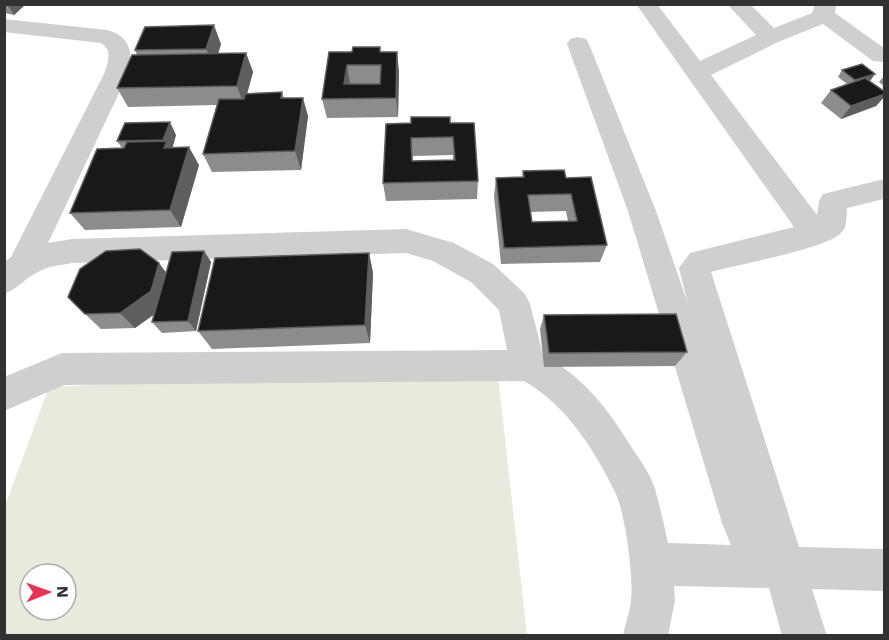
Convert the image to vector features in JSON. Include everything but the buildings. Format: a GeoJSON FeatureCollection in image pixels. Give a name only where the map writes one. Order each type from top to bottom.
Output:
{"type":"FeatureCollection","features":[{"type":"Feature","properties":{"kind":"street"},"geometry":{"type":"LineString","coordinates":[[646,4],[815,234]]}},
{"type":"Feature","properties":{"kind":"street"},"geometry":{"type":"LineString","coordinates":[[736,4],[770,37]]}},
{"type":"Feature","properties":{"kind":"street"},"geometry":{"type":"LineString","coordinates":[[697,72],[825,10],[881,56]]}},
{"type":"Feature","properties":{"kind":"street"},"geometry":{"type":"LineString","coordinates":[[4,25],[107,37],[118,43],[122,52],[116,74],[14,272]]}},
{"type":"Feature","properties":{"kind":"street"},"geometry":{"type":"LineString","coordinates":[[578,44],[642,211],[742,523],[752,546],[786,569]]}},
{"type":"Feature","properties":{"kind":"street"},"geometry":{"type":"LineString","coordinates":[[806,636],[695,268],[701,262],[815,234],[831,226],[833,201],[885,189]]}},
{"type":"Feature","properties":{"kind":"street"},"geometry":{"type":"LineString","coordinates":[[14,272],[42,256],[72,251],[406,241],[443,252],[483,273],[514,304],[528,365]]}},
{"type":"Feature","properties":{"kind":"street"},"geometry":{"type":"LineString","coordinates":[[4,395],[62,369],[528,365],[553,379],[579,402],[605,438],[635,488],[652,564],[653,600],[645,636]]}},
{"type":"Feature","properties":{"kind":"street"},"geometry":{"type":"LineString","coordinates":[[652,564],[885,570]]}},
{"type":"Feature","properties":{"kind":"shaded area"},"geometry":{"type":"Polygon","coordinates":[[[497,367],[527,635],[5,635],[4,508],[49,387],[497,367]]]}}]}
